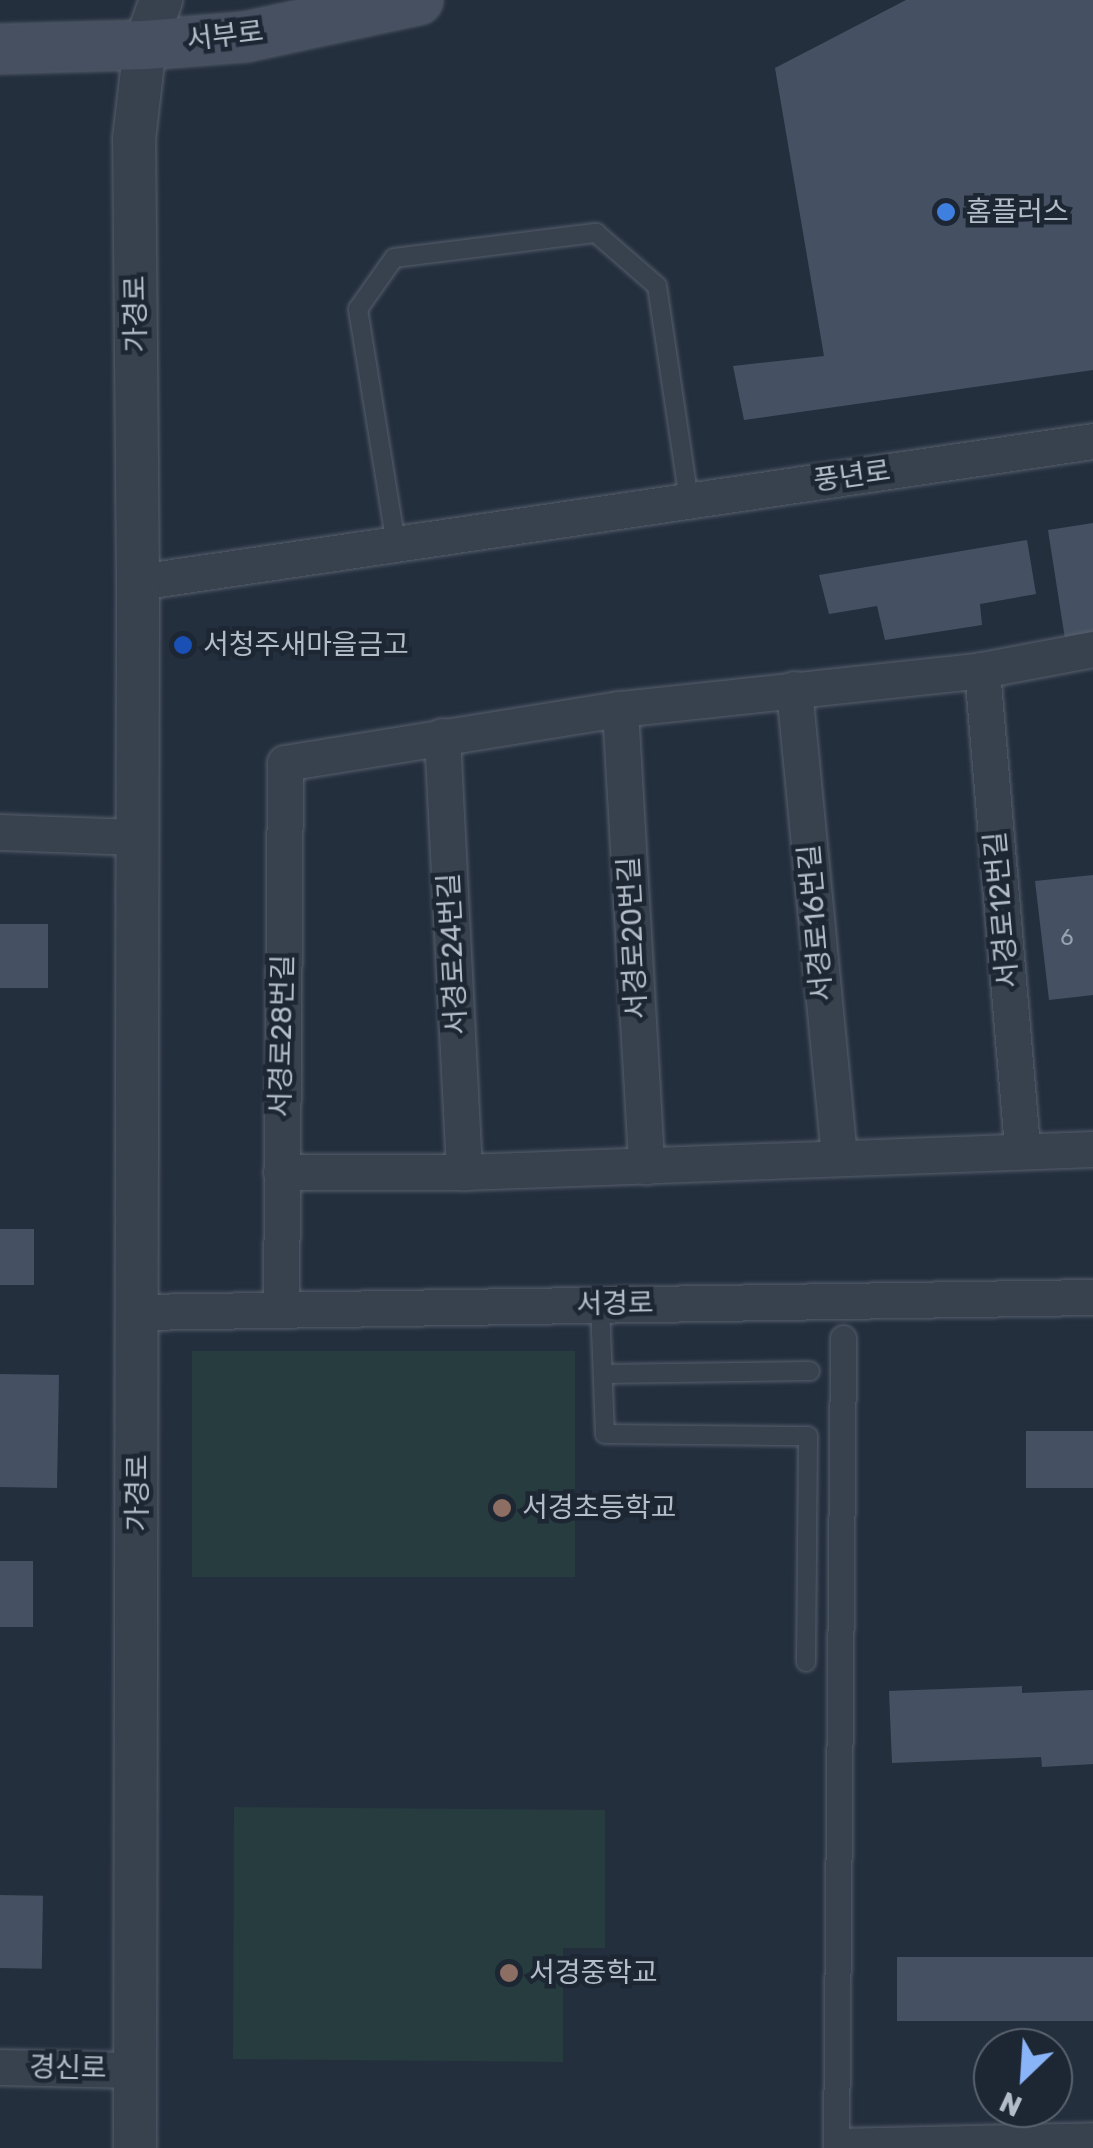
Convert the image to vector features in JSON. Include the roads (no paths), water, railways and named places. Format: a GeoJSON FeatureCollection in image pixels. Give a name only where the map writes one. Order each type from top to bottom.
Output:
{"type":"FeatureCollection","features":[{"type":"Feature","properties":{"kind":"main road","name":"서부로"},"geometry":{"type":"LineString","coordinates":[[15,48],[146,46],[245,36],[418,0]]}},
{"type":"Feature","properties":{"kind":"street","name":"가경로"},"geometry":{"type":"LineString","coordinates":[[135,2148],[138,582],[134,139],[146,46],[161,0]]}},
{"type":"Feature","properties":{"kind":"street","name":"풍년로"},"geometry":{"type":"LineString","coordinates":[[396,544],[1093,441]]}},
{"type":"Feature","properties":{"kind":"street"},"geometry":{"type":"LineString","coordinates":[[138,582],[396,544]]}},
{"type":"Feature","properties":{"kind":"street"},"geometry":{"type":"LineString","coordinates":[[442,736],[620,709],[982,670],[1093,648]]}},
{"type":"Feature","properties":{"kind":"street","name":"서경로12번길"},"geometry":{"type":"LineString","coordinates":[[982,670],[1022,1151]]}},
{"type":"Feature","properties":{"kind":"street","name":"서경로16번길"},"geometry":{"type":"LineString","coordinates":[[794,689],[838,1156]]}},
{"type":"Feature","properties":{"kind":"street","name":"서경로20번길"},"geometry":{"type":"LineString","coordinates":[[620,709],[646,1166]]}},
{"type":"Feature","properties":{"kind":"street","name":"서경로28번길"},"geometry":{"type":"LineString","coordinates":[[281,1310],[284,763],[442,736]]}},
{"type":"Feature","properties":{"kind":"street","name":"서경로24번길"},"geometry":{"type":"LineString","coordinates":[[442,736],[464,1172]]}},
{"type":"Feature","properties":{"kind":"street"},"geometry":{"type":"LineString","coordinates":[[0,832],[137,837]]}},
{"type":"Feature","properties":{"kind":"street"},"geometry":{"type":"LineString","coordinates":[[281,1172],[464,1172],[1093,1149]]}},
{"type":"Feature","properties":{"kind":"street","name":"서경로"},"geometry":{"type":"LineString","coordinates":[[138,1312],[1093,1297]]}},
{"type":"Feature","properties":{"kind":"street"},"geometry":{"type":"LineString","coordinates":[[843,1338],[836,2144],[1093,2135]]}},
{"type":"Feature","properties":{"kind":"street","name":"경신로"},"geometry":{"type":"LineString","coordinates":[[0,2067],[136,2070]]}},
{"type":"Feature","properties":{"kind":"lane"},"geometry":{"type":"LineString","coordinates":[[396,544],[358,309],[394,258],[596,233],[657,286],[689,500]]}},
{"type":"Feature","properties":{"kind":"lane"},"geometry":{"type":"LineString","coordinates":[[600,1304],[605,1434],[808,1436],[806,1662]]}},
{"type":"Feature","properties":{"kind":"lane"},"geometry":{"type":"LineString","coordinates":[[603,1374],[810,1370]]}},
{"type":"Feature","properties":{"kind":"place","name":"홈플러스"},"geometry":{"type":"Point","coordinates":[946,212]}},
{"type":"Feature","properties":{"kind":"place","name":"서청주새마을금고"},"geometry":{"type":"Point","coordinates":[183,645]}},
{"type":"Feature","properties":{"kind":"place","name":"서경초등학교"},"geometry":{"type":"Point","coordinates":[502,1508]}},
{"type":"Feature","properties":{"kind":"place","name":"서경중학교"},"geometry":{"type":"Point","coordinates":[509,1973]}}]}
